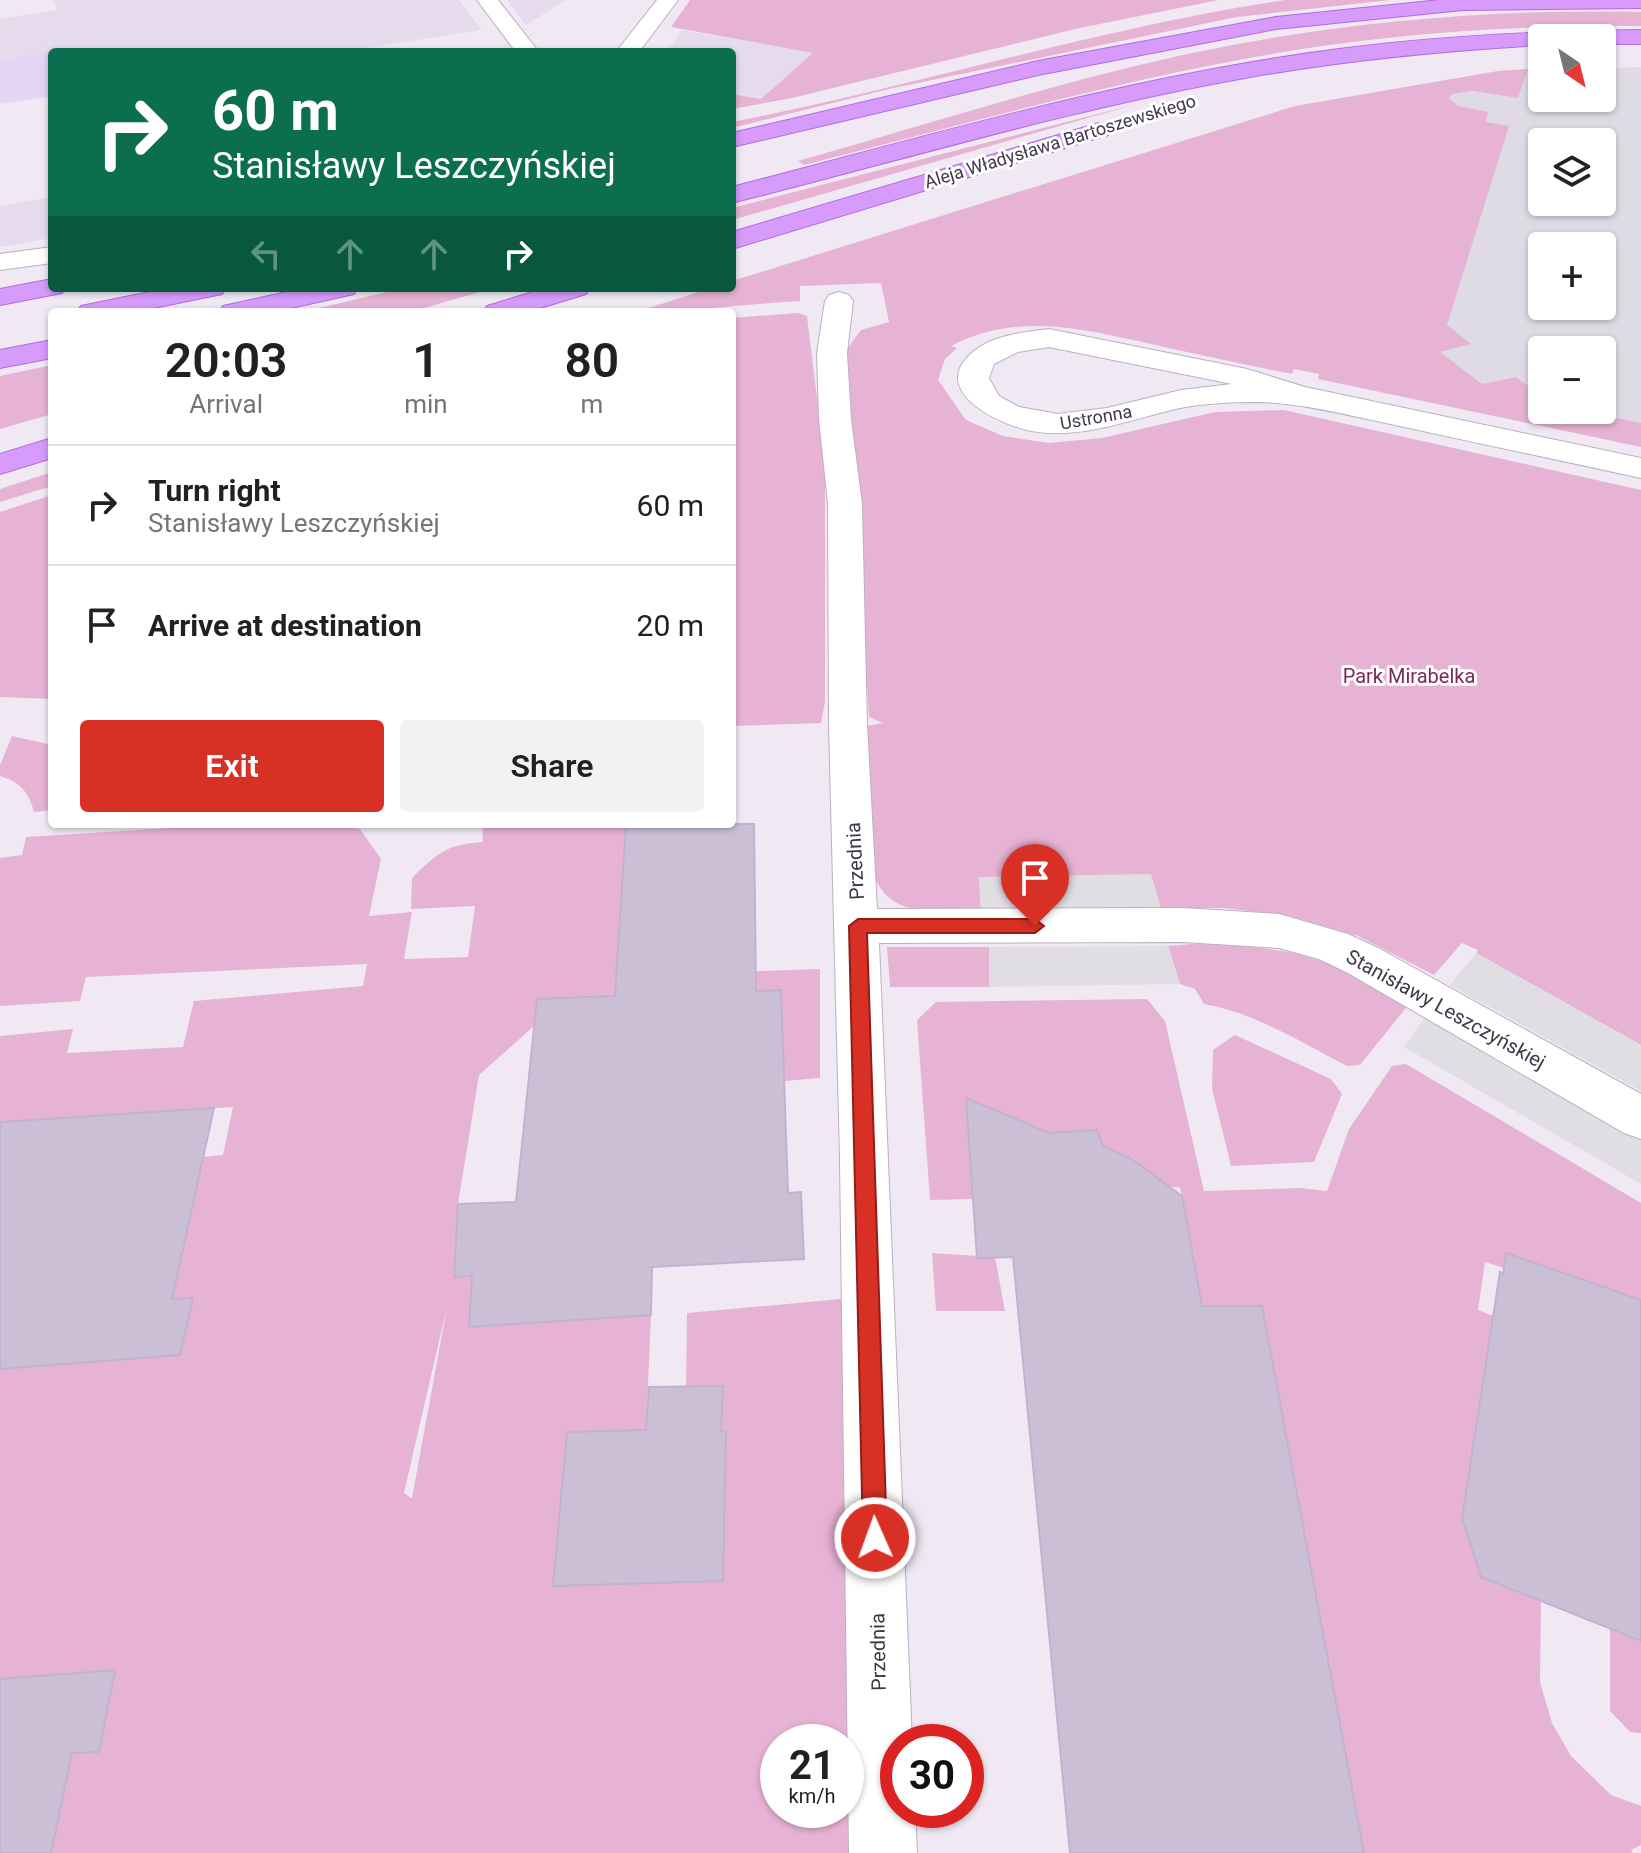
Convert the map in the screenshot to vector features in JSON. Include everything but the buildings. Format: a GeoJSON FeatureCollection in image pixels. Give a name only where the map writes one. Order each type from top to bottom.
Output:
{"type":"FeatureCollection","features":[{"type":"Feature","properties":{"kind":"main road"},"geometry":{"type":"LineString","coordinates":[[736,139],[890,101],[1179,40],[1276,23],[1402,9],[1530,2],[1641,2]]}},
{"type":"Feature","properties":{"kind":"main road","name":"Aleja Władysława Bartoszewskiego"},"geometry":{"type":"LineString","coordinates":[[1616,37],[1641,37]]}},
{"type":"Feature","properties":{"kind":"main road","name":"Aleja Władysława Bartoszewskiego"},"geometry":{"type":"LineString","coordinates":[[736,194],[1134,94],[1233,74],[1432,45],[1528,39]]}},
{"type":"Feature","properties":{"kind":"main road"},"geometry":{"type":"LineString","coordinates":[[836,140],[1120,61],[1179,40]]}},
{"type":"Feature","properties":{"kind":"main road","name":"Aleja Władysława Bartoszewskiego"},"geometry":{"type":"LineString","coordinates":[[736,240],[1265,80],[1391,51]]}},
{"type":"Feature","properties":{"kind":"main road"},"geometry":{"type":"LineString","coordinates":[[0,297],[48,288]]}},
{"type":"Feature","properties":{"kind":"main road"},"geometry":{"type":"LineString","coordinates":[[111,308],[192,292]]}},
{"type":"Feature","properties":{"kind":"main road"},"geometry":{"type":"LineString","coordinates":[[252,308],[326,292]]}},
{"type":"Feature","properties":{"kind":"main road"},"geometry":{"type":"LineString","coordinates":[[510,308],[563,292]]}},
{"type":"Feature","properties":{"kind":"main road"},"geometry":{"type":"LineString","coordinates":[[0,359],[48,350]]}},
{"type":"Feature","properties":{"kind":"main road"},"geometry":{"type":"LineString","coordinates":[[0,441],[48,430]]}},
{"type":"Feature","properties":{"kind":"main road"},"geometry":{"type":"LineString","coordinates":[[0,464],[48,449]]}},
{"type":"Feature","properties":{"kind":"street"},"geometry":{"type":"LineString","coordinates":[[487,0],[525,48]]}},
{"type":"Feature","properties":{"kind":"street"},"geometry":{"type":"LineString","coordinates":[[630,48],[668,0]]}},
{"type":"Feature","properties":{"kind":"street"},"geometry":{"type":"LineString","coordinates":[[0,262],[48,256]]}},
{"type":"Feature","properties":{"kind":"street","name":"Przednia"},"geometry":{"type":"LineString","coordinates":[[839,301],[832,353],[835,419],[845,504],[848,724],[858,926],[883,1853]]}},
{"type":"Feature","properties":{"kind":"street","name":"Ustronna"},"geometry":{"type":"LineString","coordinates":[[1297,395],[1252,392],[1204,395],[1087,422],[1049,425],[1020,420],[998,410],[980,397],[973,381],[976,365],[992,350],[1021,341],[1049,338],[1247,378],[1297,395],[1641,468]]}},
{"type":"Feature","properties":{"kind":"street","name":"Stanisławy Leszczyńskiej"},"geometry":{"type":"LineString","coordinates":[[858,926],[1183,925],[1279,931],[1332,946],[1364,961],[1641,1118]]}},
{"type":"Feature","properties":{"kind":"shaded area"},"geometry":{"type":"Polygon","coordinates":[[[54,0],[459,0],[482,30],[365,48],[85,46],[48,48],[48,52],[0,59],[0,19],[57,10],[54,0]]]}},
{"type":"Feature","properties":{"kind":"shaded area"},"geometry":{"type":"Polygon","coordinates":[[[507,0],[566,0],[526,25],[507,0]]]}},
{"type":"Feature","properties":{"kind":"shaded area"},"geometry":{"type":"Polygon","coordinates":[[[682,30],[814,53],[761,99],[736,95],[736,48],[670,48],[682,30]]]}},
{"type":"Feature","properties":{"kind":"shaded area"},"geometry":{"type":"Polygon","coordinates":[[[48,52],[48,97],[0,104],[0,59],[48,52]]]}},
{"type":"Feature","properties":{"kind":"shaded area"},"geometry":{"type":"Polygon","coordinates":[[[1641,67],[1641,437],[1578,424],[1616,424],[1616,336],[1528,336],[1528,414],[1410,389],[1417,103],[1527,71],[1528,112],[1616,112],[1616,68],[1641,67]]]}},
{"type":"Feature","properties":{"kind":"shaded area"},"geometry":{"type":"Polygon","coordinates":[[[48,198],[48,239],[0,247],[0,206],[48,198]]]}},
{"type":"Feature","properties":{"kind":"shaded area"},"geometry":{"type":"Polygon","coordinates":[[[1151,874],[1161,908],[981,909],[979,877],[1151,874]]]}},
{"type":"Feature","properties":{"kind":"shaded area"},"geometry":{"type":"Polygon","coordinates":[[[1168,946],[1180,984],[989,987],[989,947],[1168,946]]]}},
{"type":"Feature","properties":{"kind":"shaded area"},"geometry":{"type":"Polygon","coordinates":[[[1476,953],[1641,1045],[1641,1091],[1450,985],[1476,953]]]}},
{"type":"Feature","properties":{"kind":"shaded area"},"geometry":{"type":"Polygon","coordinates":[[[1427,1014],[1641,1136],[1641,1184],[1404,1047],[1427,1014]]]}},
{"type":"Feature","properties":{"kind":"green space"},"geometry":{"type":"Polygon","coordinates":[[[690,0],[1219,0],[1075,29],[792,98],[736,108],[736,95],[761,99],[813,53],[671,27],[690,0]]]}},
{"type":"Feature","properties":{"kind":"green space"},"geometry":{"type":"Polygon","coordinates":[[[1285,0],[1391,0],[1237,17],[889,89],[736,127],[736,121],[1215,12],[1285,0]]]}},
{"type":"Feature","properties":{"kind":"green space"},"geometry":{"type":"Polygon","coordinates":[[[1641,12],[1641,26],[1528,24],[1528,28],[1364,41],[1272,54],[1095,91],[804,165],[798,161],[1104,74],[1207,50],[1369,24],[1478,15],[1641,12]]]}},
{"type":"Feature","properties":{"kind":"green space","name":"Park Mirabelka"},"geometry":{"type":"Polygon","coordinates":[[[1528,69],[1518,98],[1473,91],[1452,94],[1449,98],[1458,106],[1488,112],[1486,122],[1509,126],[1447,325],[1471,344],[1440,352],[1482,384],[1516,377],[1528,386],[1528,423],[1318,379],[1319,374],[1294,369],[1292,374],[1055,327],[1002,329],[951,346],[957,348],[945,359],[938,380],[966,420],[1003,436],[1049,443],[1102,438],[1215,412],[1284,410],[1641,490],[1641,1045],[1462,943],[1434,975],[1358,936],[1286,915],[1224,908],[1161,908],[979,877],[981,909],[914,909],[888,896],[878,884],[871,866],[867,726],[883,723],[869,717],[847,349],[861,330],[889,322],[881,283],[800,286],[800,301],[714,308],[648,308],[698,292],[736,292],[736,280],[1295,106],[1498,71],[1528,69]]]}},
{"type":"Feature","properties":{"kind":"green space"},"geometry":{"type":"Polygon","coordinates":[[[1140,103],[736,219],[736,207],[1140,103]]]}},
{"type":"Feature","properties":{"kind":"green space"},"geometry":{"type":"Polygon","coordinates":[[[387,292],[480,292],[424,308],[319,308],[387,292]]]}},
{"type":"Feature","properties":{"kind":"green space"},"geometry":{"type":"Polygon","coordinates":[[[798,313],[807,316],[825,463],[825,702],[821,723],[736,726],[736,318],[798,313]]]}},
{"type":"Feature","properties":{"kind":"green space"},"geometry":{"type":"Polygon","coordinates":[[[48,366],[48,415],[0,429],[0,376],[48,366]]]}},
{"type":"Feature","properties":{"kind":"green space","name":"Park Mirabelka"},"geometry":{"type":"Polygon","coordinates":[[[1616,418],[1641,423],[1641,447],[1532,424],[1616,424],[1616,418]]]}},
{"type":"Feature","properties":{"kind":"green space"},"geometry":{"type":"Polygon","coordinates":[[[48,473],[48,487],[0,502],[0,489],[48,473]]]}},
{"type":"Feature","properties":{"kind":"green space"},"geometry":{"type":"Polygon","coordinates":[[[48,496],[48,699],[0,697],[0,512],[48,496]]]}},
{"type":"Feature","properties":{"kind":"green space"},"geometry":{"type":"Polygon","coordinates":[[[12,736],[48,744],[48,810],[34,812],[23,789],[0,776],[0,765],[12,736]]]}},
{"type":"Feature","properties":{"kind":"green space"},"geometry":{"type":"Polygon","coordinates":[[[171,828],[360,829],[381,859],[369,916],[412,912],[404,959],[468,957],[475,906],[411,909],[412,878],[429,862],[451,848],[483,842],[482,828],[626,828],[618,946],[676,974],[820,969],[820,1078],[784,1081],[781,990],[537,999],[534,1026],[479,1075],[458,1204],[454,1277],[472,1276],[470,1327],[651,1315],[646,1430],[567,1433],[723,1581],[726,1432],[721,1432],[723,1386],[686,1387],[687,1313],[841,1299],[847,1724],[760,1724],[760,1828],[849,1828],[849,1853],[51,1853],[72,1753],[114,1671],[0,1679],[0,1369],[180,1355],[192,1298],[172,1299],[203,1157],[223,1155],[233,1107],[138,1113],[134,1124],[0,1122],[0,1036],[73,1029],[67,1053],[183,1047],[194,1001],[363,986],[367,964],[86,977],[80,1001],[0,1006],[0,858],[22,855],[26,837],[171,828]],[[447,1307],[404,1493],[412,1498],[447,1307]]]}},
{"type":"Feature","properties":{"kind":"green space"},"geometry":{"type":"Polygon","coordinates":[[[1218,942],[1289,952],[1326,962],[1409,1004],[1360,1065],[1347,1066],[1260,1021],[1204,1004],[1195,989],[1180,984],[1168,946],[1218,942]]]}},
{"type":"Feature","properties":{"kind":"green space"},"geometry":{"type":"Polygon","coordinates":[[[887,947],[989,947],[989,987],[890,987],[887,947]]]}},
{"type":"Feature","properties":{"kind":"green space"},"geometry":{"type":"Polygon","coordinates":[[[1147,999],[1165,1021],[1204,1191],[1300,1188],[1327,1191],[1349,1129],[1392,1066],[1406,1064],[1641,1203],[1641,1300],[1507,1254],[1504,1268],[1485,1262],[1478,1310],[1493,1316],[1462,1518],[1481,1577],[1541,1600],[1540,1682],[1552,1723],[1571,1756],[1611,1795],[1641,1806],[1641,1845],[1631,1850],[1633,1853],[1364,1853],[1262,1306],[1202,1306],[1180,1187],[1159,1188],[1103,1146],[1097,1130],[1049,1133],[967,1099],[973,1199],[930,1200],[917,1020],[936,1002],[1147,999]]]}},
{"type":"Feature","properties":{"kind":"green space"},"geometry":{"type":"Polygon","coordinates":[[[1235,1035],[1331,1079],[1342,1094],[1314,1162],[1231,1166],[1212,1089],[1213,1050],[1235,1035]]]}},
{"type":"Feature","properties":{"kind":"green space"},"geometry":{"type":"Polygon","coordinates":[[[932,1253],[995,1257],[1005,1311],[936,1311],[932,1253]]]}},
{"type":"Feature","properties":{"kind":"green space"},"geometry":{"type":"Polygon","coordinates":[[[1610,1625],[1641,1639],[1641,1733],[1630,1732],[1610,1711],[1610,1625]]]}},
{"type":"Feature","properties":{"kind":"route"},"geometry":{"type":"LineString","coordinates":[[875,1538],[858,926],[1035,926]]}}]}
